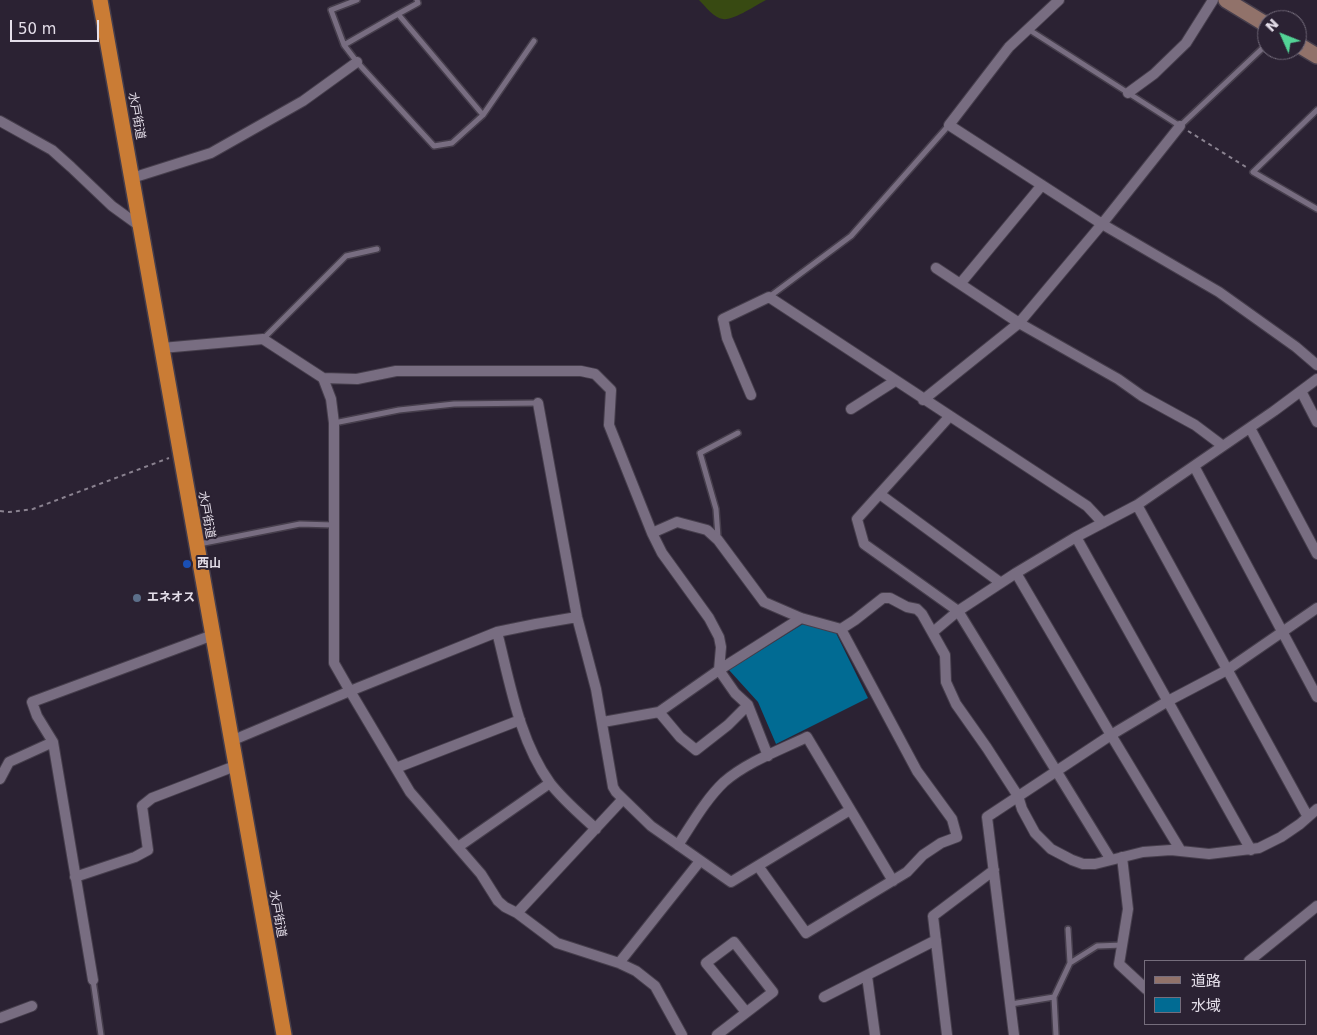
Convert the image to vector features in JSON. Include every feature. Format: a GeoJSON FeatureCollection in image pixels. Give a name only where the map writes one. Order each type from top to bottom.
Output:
{"type":"FeatureCollection","features":[{"type":"Feature","properties":{"kind":"highway","name":"水戸街道"},"geometry":{"type":"LineString","coordinates":[[100,0],[284,1035]]}},
{"type":"Feature","properties":{"kind":"main road"},"geometry":{"type":"LineString","coordinates":[[1226,0],[1257,19]]}},
{"type":"Feature","properties":{"kind":"street"},"geometry":{"type":"LineString","coordinates":[[1059,0],[1009,47],[949,124],[1102,224],[1219,292],[1296,347],[1317,366]]}},
{"type":"Feature","properties":{"kind":"street"},"geometry":{"type":"LineString","coordinates":[[1128,92],[1154,74],[1186,43],[1213,0]]}},
{"type":"Feature","properties":{"kind":"street"},"geometry":{"type":"LineString","coordinates":[[132,178],[211,153],[303,101],[357,62]]}},
{"type":"Feature","properties":{"kind":"street"},"geometry":{"type":"LineString","coordinates":[[0,121],[52,150],[112,206],[141,227]]}},
{"type":"Feature","properties":{"kind":"street"},"geometry":{"type":"LineString","coordinates":[[923,400],[1019,323],[1102,224],[1180,126]]}},
{"type":"Feature","properties":{"kind":"street"},"geometry":{"type":"LineString","coordinates":[[960,284],[1042,185]]}},
{"type":"Feature","properties":{"kind":"street"},"geometry":{"type":"LineString","coordinates":[[936,268],[1019,323],[1195,425],[1223,446]]}},
{"type":"Feature","properties":{"kind":"street"},"geometry":{"type":"LineString","coordinates":[[752,395],[727,338],[723,319],[769,297],[1087,506],[1103,523]]}},
{"type":"Feature","properties":{"kind":"street"},"geometry":{"type":"LineString","coordinates":[[162,348],[263,339],[323,378],[357,379],[396,371],[580,371],[595,374],[610,390],[609,425],[652,533],[662,553],[709,618],[719,637],[719,670],[735,692],[748,705],[768,756]]}},
{"type":"Feature","properties":{"kind":"street"},"geometry":{"type":"LineString","coordinates":[[323,378],[331,399],[334,423],[334,663],[410,792],[424,811],[481,874],[498,901],[557,943],[619,963],[636,971],[655,986],[682,1035]]}},
{"type":"Feature","properties":{"kind":"street"},"geometry":{"type":"LineString","coordinates":[[933,632],[958,611],[1016,573],[1076,537],[1137,505],[1250,428],[1317,378]]}},
{"type":"Feature","properties":{"kind":"street"},"geometry":{"type":"LineString","coordinates":[[851,409],[895,381]]}},
{"type":"Feature","properties":{"kind":"street"},"geometry":{"type":"LineString","coordinates":[[1301,391],[1317,422]]}},
{"type":"Feature","properties":{"kind":"street"},"geometry":{"type":"LineString","coordinates":[[538,403],[577,617],[603,722],[613,787],[623,800],[651,826],[731,882],[850,810]]}},
{"type":"Feature","properties":{"kind":"street"},"geometry":{"type":"LineString","coordinates":[[949,417],[857,520],[864,544],[958,611],[1111,860]]}},
{"type":"Feature","properties":{"kind":"street"},"geometry":{"type":"LineString","coordinates":[[1250,428],[1317,554]]}},
{"type":"Feature","properties":{"kind":"street"},"geometry":{"type":"LineString","coordinates":[[1194,466],[1317,697]]}},
{"type":"Feature","properties":{"kind":"street"},"geometry":{"type":"LineString","coordinates":[[881,495],[1001,583]]}},
{"type":"Feature","properties":{"kind":"street"},"geometry":{"type":"LineString","coordinates":[[1137,505],[1308,816]]}},
{"type":"Feature","properties":{"kind":"street"},"geometry":{"type":"LineString","coordinates":[[652,533],[676,522],[707,530],[718,540],[764,602],[802,618],[841,629],[917,771],[952,819],[957,836],[923,854],[907,872],[893,881],[806,933],[758,866]]}},
{"type":"Feature","properties":{"kind":"street"},"geometry":{"type":"LineString","coordinates":[[1076,537],[1251,850]]}},
{"type":"Feature","properties":{"kind":"street"},"geometry":{"type":"LineString","coordinates":[[1016,573],[1182,851]]}},
{"type":"Feature","properties":{"kind":"street"},"geometry":{"type":"LineString","coordinates":[[841,629],[882,598],[890,598],[907,607],[917,609],[933,632],[945,656],[946,682],[956,704],[988,748],[1018,796],[1034,833],[1060,855],[1083,864],[1095,864],[1143,852],[1182,851],[1209,854],[1251,850],[1281,837],[1317,809]]}},
{"type":"Feature","properties":{"kind":"street"},"geometry":{"type":"LineString","coordinates":[[1014,1035],[987,817],[1111,735],[1227,670],[1317,608]]}},
{"type":"Feature","properties":{"kind":"street"},"geometry":{"type":"LineString","coordinates":[[231,741],[350,690],[497,632],[577,617]]}},
{"type":"Feature","properties":{"kind":"street"},"geometry":{"type":"LineString","coordinates":[[603,722],[659,712],[719,670],[802,618]]}},
{"type":"Feature","properties":{"kind":"street"},"geometry":{"type":"LineString","coordinates":[[497,632],[520,720],[537,762],[550,783],[564,800],[596,829]]}},
{"type":"Feature","properties":{"kind":"street"},"geometry":{"type":"LineString","coordinates":[[93,980],[53,742],[32,702],[213,635]]}},
{"type":"Feature","properties":{"kind":"street"},"geometry":{"type":"LineString","coordinates":[[659,712],[680,737],[696,750],[728,725],[748,705]]}},
{"type":"Feature","properties":{"kind":"street"},"geometry":{"type":"LineString","coordinates":[[396,768],[520,720]]}},
{"type":"Feature","properties":{"kind":"street"},"geometry":{"type":"LineString","coordinates":[[678,845],[724,783],[742,769],[807,737],[893,881]]}},
{"type":"Feature","properties":{"kind":"street"},"geometry":{"type":"LineString","coordinates":[[0,779],[9,762],[53,742]]}},
{"type":"Feature","properties":{"kind":"street"},"geometry":{"type":"LineString","coordinates":[[75,877],[135,857],[148,850],[142,806],[152,798],[235,766]]}},
{"type":"Feature","properties":{"kind":"street"},"geometry":{"type":"LineString","coordinates":[[458,847],[550,783]]}},
{"type":"Feature","properties":{"kind":"street"},"geometry":{"type":"LineString","coordinates":[[517,913],[623,800]]}},
{"type":"Feature","properties":{"kind":"street"},"geometry":{"type":"LineString","coordinates":[[1122,857],[1128,908],[1119,964],[1144,987]]}},
{"type":"Feature","properties":{"kind":"street"},"geometry":{"type":"LineString","coordinates":[[619,963],[700,861]]}},
{"type":"Feature","properties":{"kind":"street"},"geometry":{"type":"LineString","coordinates":[[947,1035],[933,916],[994,870]]}},
{"type":"Feature","properties":{"kind":"street"},"geometry":{"type":"LineString","coordinates":[[1250,960],[1317,906]]}},
{"type":"Feature","properties":{"kind":"street"},"geometry":{"type":"LineString","coordinates":[[824,997],[936,940]]}},
{"type":"Feature","properties":{"kind":"street"},"geometry":{"type":"LineString","coordinates":[[717,1035],[773,992],[734,942],[706,963],[746,1012]]}},
{"type":"Feature","properties":{"kind":"street"},"geometry":{"type":"LineString","coordinates":[[867,976],[875,1035]]}},
{"type":"Feature","properties":{"kind":"street"},"geometry":{"type":"LineString","coordinates":[[0,1018],[32,1006]]}},
{"type":"Feature","properties":{"kind":"lane"},"geometry":{"type":"LineString","coordinates":[[357,0],[331,10],[344,45],[357,62],[434,146],[452,143],[482,115],[534,41]]}},
{"type":"Feature","properties":{"kind":"lane"},"geometry":{"type":"LineString","coordinates":[[344,45],[418,3],[417,0]]}},
{"type":"Feature","properties":{"kind":"lane"},"geometry":{"type":"LineString","coordinates":[[398,14],[482,115]]}},
{"type":"Feature","properties":{"kind":"lane"},"geometry":{"type":"LineString","coordinates":[[1028,29],[1180,126],[1257,53]]}},
{"type":"Feature","properties":{"kind":"lane"},"geometry":{"type":"LineString","coordinates":[[1317,110],[1253,172],[1317,208]]}},
{"type":"Feature","properties":{"kind":"lane"},"geometry":{"type":"LineString","coordinates":[[769,297],[851,236],[949,124]]}},
{"type":"Feature","properties":{"kind":"lane"},"geometry":{"type":"LineString","coordinates":[[263,339],[346,256],[377,249]]}},
{"type":"Feature","properties":{"kind":"lane"},"geometry":{"type":"LineString","coordinates":[[334,423],[399,410],[454,404],[538,403]]}},
{"type":"Feature","properties":{"kind":"lane"},"geometry":{"type":"LineString","coordinates":[[718,540],[716,509],[700,453],[738,433]]}},
{"type":"Feature","properties":{"kind":"lane"},"geometry":{"type":"LineString","coordinates":[[196,544],[300,524],[333,525]]}},
{"type":"Feature","properties":{"kind":"lane"},"geometry":{"type":"LineString","coordinates":[[1056,1035],[1054,997],[1070,963],[1068,929]]}},
{"type":"Feature","properties":{"kind":"lane"},"geometry":{"type":"LineString","coordinates":[[1070,963],[1097,946],[1123,945]]}},
{"type":"Feature","properties":{"kind":"lane"},"geometry":{"type":"LineString","coordinates":[[93,980],[101,1035]]}},
{"type":"Feature","properties":{"kind":"lane"},"geometry":{"type":"LineString","coordinates":[[1010,1004],[1054,997]]}},
{"type":"Feature","properties":{"kind":"path"},"geometry":{"type":"LineString","coordinates":[[1180,126],[1253,172]]}},
{"type":"Feature","properties":{"kind":"path"},"geometry":{"type":"LineString","coordinates":[[0,510],[9,512],[34,509],[180,454]]}},
{"type":"Feature","properties":{"kind":"green space"},"geometry":{"type":"Polygon","coordinates":[[[699,0],[766,0],[733,18],[723,19],[713,14],[699,0]]]}},
{"type":"Feature","properties":{"kind":"water"},"geometry":{"type":"Polygon","coordinates":[[[803,624],[836,633],[868,698],[776,744],[758,702],[729,670],[803,624]]]}},
{"type":"Feature","properties":{"kind":"place","name":"西山"},"geometry":{"type":"Point","coordinates":[187,564]}},
{"type":"Feature","properties":{"kind":"place","name":"エネオス"},"geometry":{"type":"Point","coordinates":[137,598]}}]}
